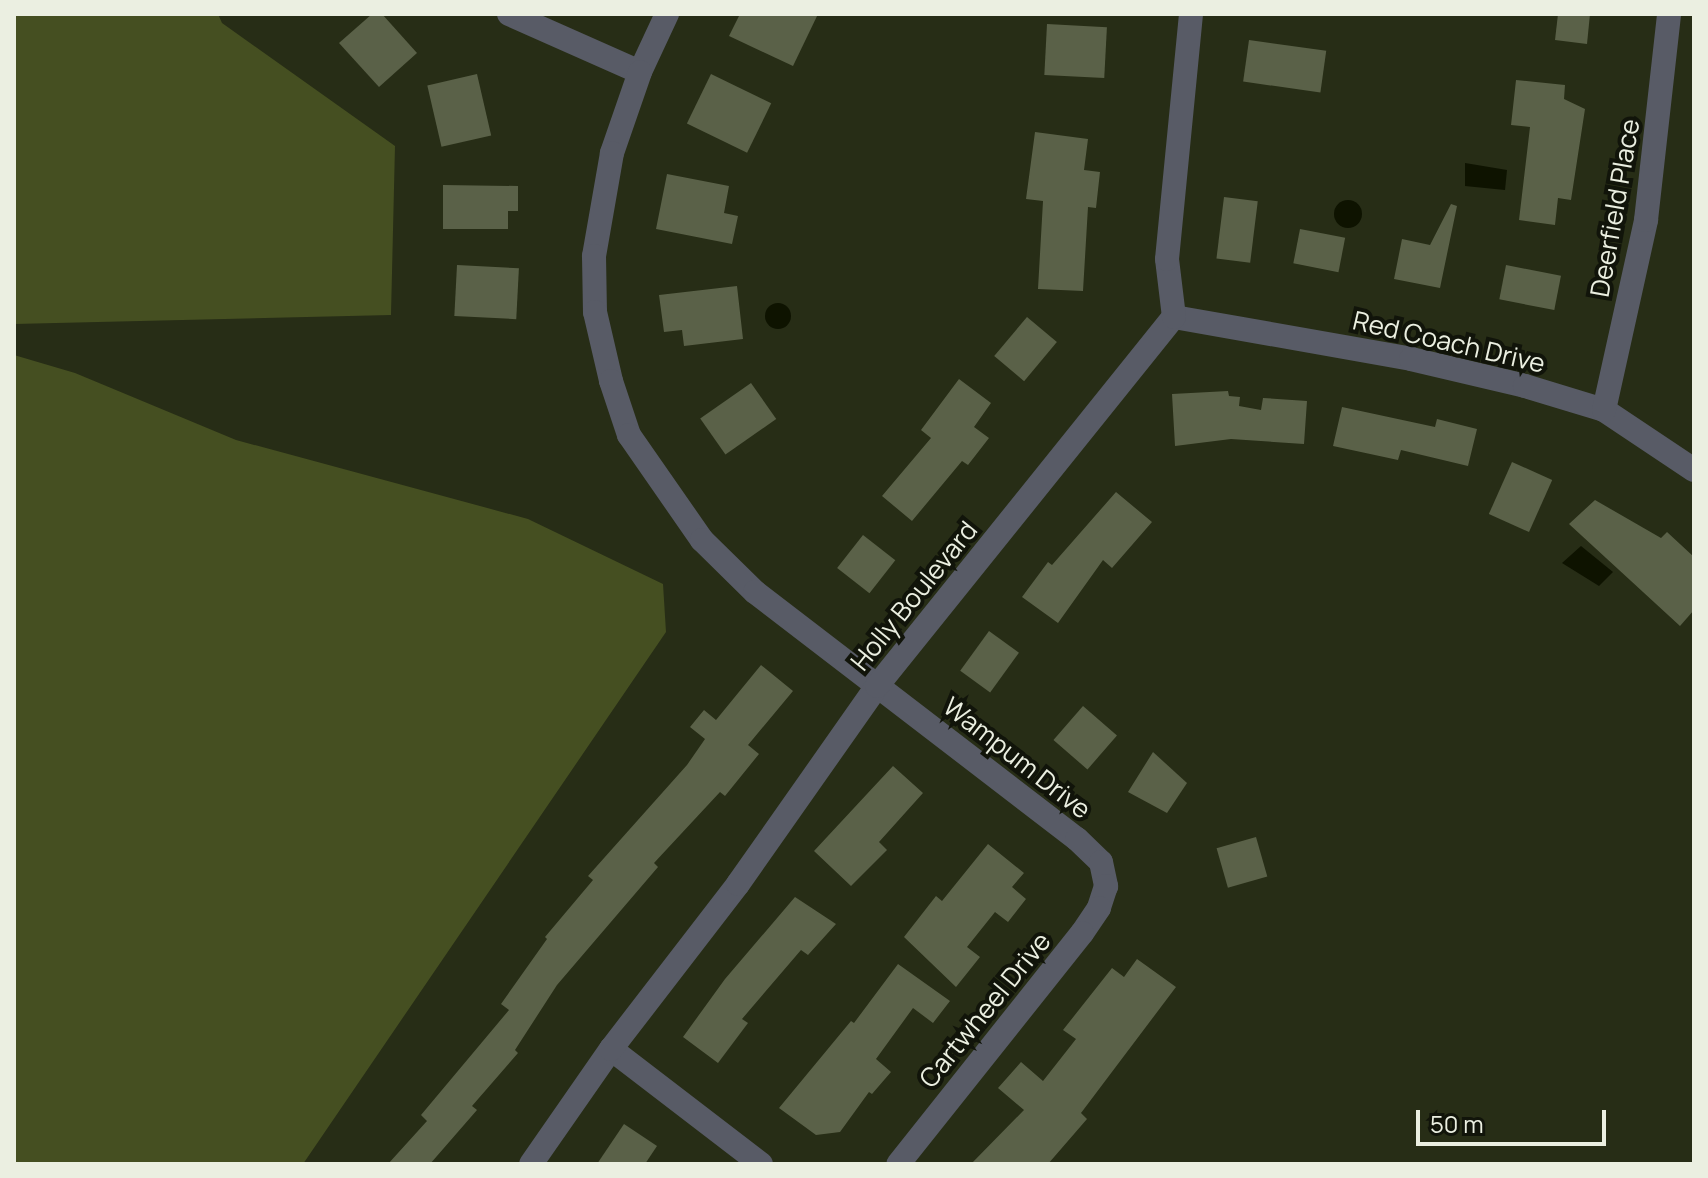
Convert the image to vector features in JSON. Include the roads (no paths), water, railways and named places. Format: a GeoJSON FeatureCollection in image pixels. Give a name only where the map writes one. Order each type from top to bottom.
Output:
{"type":"FeatureCollection","features":[{"type":"Feature","properties":{"kind":"street"},"geometry":{"type":"LineString","coordinates":[[509,14],[640,72]]}},
{"type":"Feature","properties":{"kind":"street","name":"Wampum Drive"},"geometry":{"type":"LineString","coordinates":[[667,14],[640,72],[612,153],[594,256],[595,312],[611,381],[629,435],[702,540],[755,592],[1077,839],[1101,862],[1106,886]]}},
{"type":"Feature","properties":{"kind":"street"},"geometry":{"type":"LineString","coordinates":[[1174,317],[1167,259],[1191,14]]}},
{"type":"Feature","properties":{"kind":"street","name":"Deerfield Place"},"geometry":{"type":"LineString","coordinates":[[1604,410],[1646,220],[1669,14]]}},
{"type":"Feature","properties":{"kind":"street","name":"Red Coach Drive"},"geometry":{"type":"LineString","coordinates":[[1174,317],[1411,359],[1525,386],[1604,410],[1694,470]]}},
{"type":"Feature","properties":{"kind":"street","name":"Holly Boulevard"},"geometry":{"type":"LineString","coordinates":[[531,1164],[611,1049],[702,933],[877,686],[1174,317]]}},
{"type":"Feature","properties":{"kind":"street","name":"Cartwheel Drive"},"geometry":{"type":"LineString","coordinates":[[898,1164],[1082,933],[1099,908],[1106,886]]}},
{"type":"Feature","properties":{"kind":"street"},"geometry":{"type":"LineString","coordinates":[[611,1049],[761,1164]]}}]}
